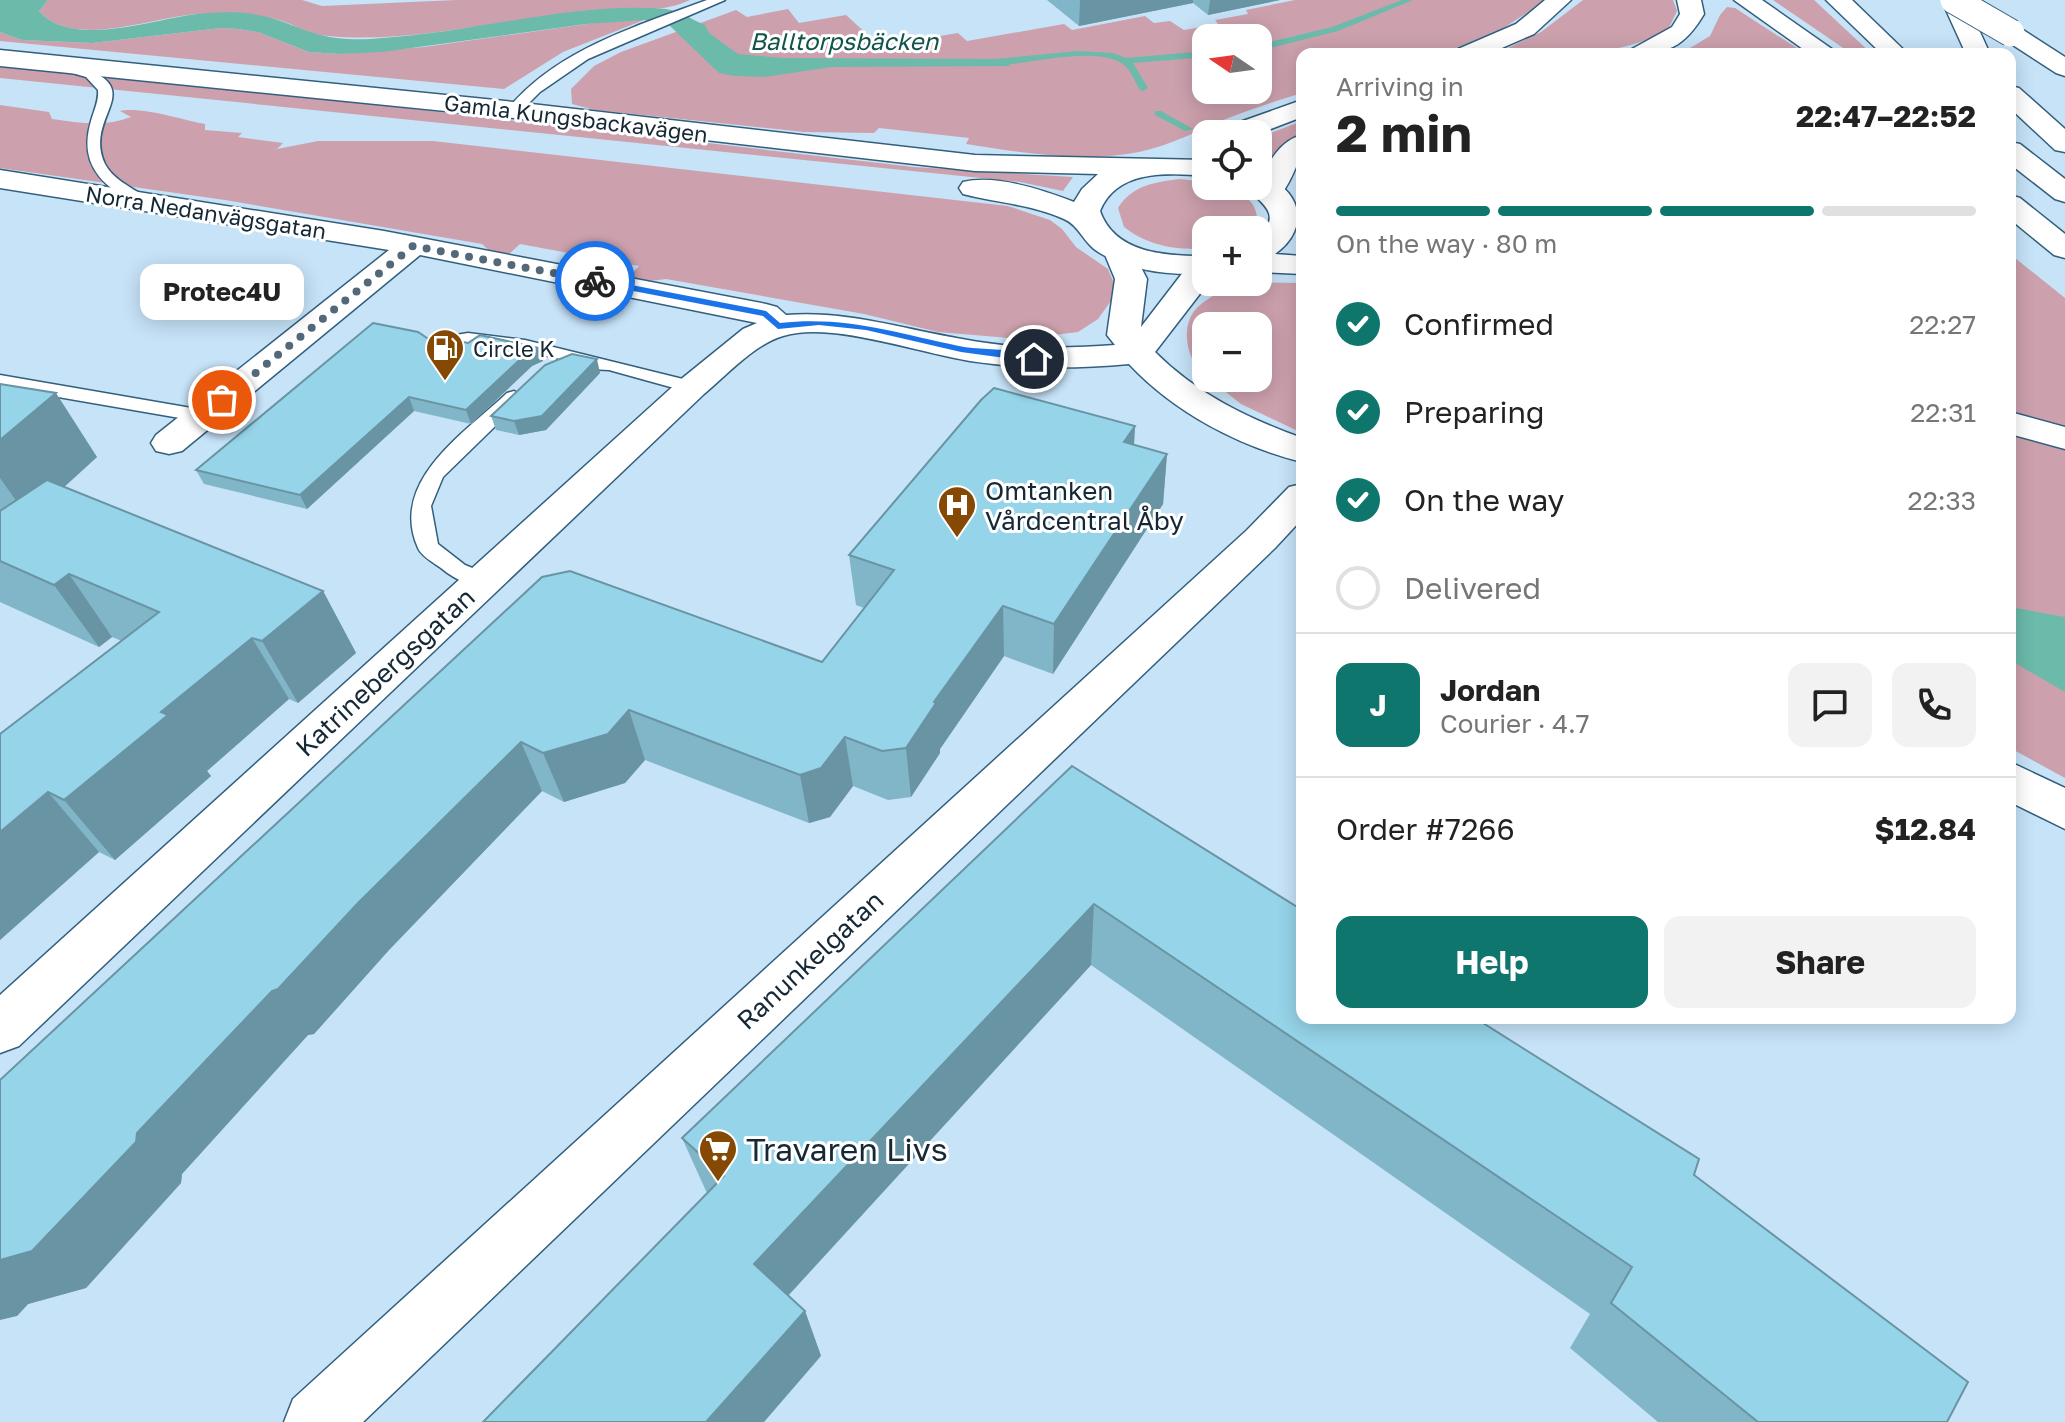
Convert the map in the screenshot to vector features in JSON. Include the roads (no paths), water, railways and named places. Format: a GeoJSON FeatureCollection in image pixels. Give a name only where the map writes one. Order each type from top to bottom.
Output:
{"type":"FeatureCollection","features":[{"type":"Feature","properties":{"kind":"main road"},"geometry":{"type":"LineString","coordinates":[[1481,48],[1525,29],[1559,0]]}},
{"type":"Feature","properties":{"kind":"main road"},"geometry":{"type":"LineString","coordinates":[[1652,48],[1681,32],[1692,14],[1689,0]]}},
{"type":"Feature","properties":{"kind":"main road"},"geometry":{"type":"LineString","coordinates":[[1746,0],[1818,48]]}},
{"type":"Feature","properties":{"kind":"main road"},"geometry":{"type":"LineString","coordinates":[[1838,0],[1890,48]]}},
{"type":"Feature","properties":{"kind":"main road"},"geometry":{"type":"LineString","coordinates":[[1956,0],[1975,48]]}},
{"type":"Feature","properties":{"kind":"main road"},"geometry":{"type":"LineString","coordinates":[[1956,0],[2065,68]]}},
{"type":"Feature","properties":{"kind":"main road","name":"Gamla Kungsbackavägen"},"geometry":{"type":"LineString","coordinates":[[0,58],[514,110],[975,163],[1192,167]]}},
{"type":"Feature","properties":{"kind":"main road"},"geometry":{"type":"LineString","coordinates":[[67,93],[136,100]]}},
{"type":"Feature","properties":{"kind":"main road"},"geometry":{"type":"LineString","coordinates":[[2016,99],[2065,144]]}},
{"type":"Feature","properties":{"kind":"main road"},"geometry":{"type":"LineString","coordinates":[[1270,120],[1296,110]]}},
{"type":"Feature","properties":{"kind":"main road"},"geometry":{"type":"LineString","coordinates":[[1272,240],[1283,230],[1284,213],[1278,198],[1288,154],[1296,148]]}},
{"type":"Feature","properties":{"kind":"main road"},"geometry":{"type":"LineString","coordinates":[[1086,218],[1089,198],[1100,186],[1128,173],[1165,166],[1192,153]]}},
{"type":"Feature","properties":{"kind":"main road"},"geometry":{"type":"LineString","coordinates":[[2016,155],[2065,193]]}},
{"type":"Feature","properties":{"kind":"main road"},"geometry":{"type":"LineString","coordinates":[[801,170],[1033,197],[1060,205],[1086,218],[1097,235],[1118,250],[1158,262],[1192,264]]}},
{"type":"Feature","properties":{"kind":"main road","name":"Norra Nedanvägsgatan"},"geometry":{"type":"LineString","coordinates":[[0,179],[413,246],[766,314],[778,326]]}},
{"type":"Feature","properties":{"kind":"main road"},"geometry":{"type":"LineString","coordinates":[[2016,209],[2065,249]]}},
{"type":"Feature","properties":{"kind":"main road"},"geometry":{"type":"LineString","coordinates":[[2016,232],[2065,264]]}},
{"type":"Feature","properties":{"kind":"main road"},"geometry":{"type":"LineString","coordinates":[[169,443],[413,246]]}},
{"type":"Feature","properties":{"kind":"main road"},"geometry":{"type":"LineString","coordinates":[[1118,250],[1131,279],[1124,335],[1136,353],[1170,388],[1207,410],[1296,448]]}},
{"type":"Feature","properties":{"kind":"main road"},"geometry":{"type":"LineString","coordinates":[[1272,264],[1296,265]]}},
{"type":"Feature","properties":{"kind":"main road"},"geometry":{"type":"LineString","coordinates":[[778,326],[819,322],[866,327],[1017,358],[1052,360],[1136,353],[1192,284]]}},
{"type":"Feature","properties":{"kind":"main road","name":"Katrinebergsgatan"},"geometry":{"type":"LineString","coordinates":[[0,1029],[692,387],[755,336],[778,326]]}},
{"type":"Feature","properties":{"kind":"main road"},"geometry":{"type":"LineString","coordinates":[[2016,425],[2065,438]]}},
{"type":"Feature","properties":{"kind":"main road","name":"Ranunkelgatan"},"geometry":{"type":"LineString","coordinates":[[316,1422],[1261,539],[1296,502]]}},
{"type":"Feature","properties":{"kind":"main road"},"geometry":{"type":"LineString","coordinates":[[2016,783],[2065,810]]}},
{"type":"Feature","properties":{"kind":"lane"},"geometry":{"type":"LineString","coordinates":[[514,110],[543,83],[592,50],[719,0]]}},
{"type":"Feature","properties":{"kind":"lane"},"geometry":{"type":"LineString","coordinates":[[51,63],[88,73],[99,80],[106,97],[93,132],[93,153],[107,178],[138,199]]}},
{"type":"Feature","properties":{"kind":"lane"},"geometry":{"type":"LineString","coordinates":[[435,346],[470,340],[505,342],[692,387]]}},
{"type":"Feature","properties":{"kind":"lane"},"geometry":{"type":"LineString","coordinates":[[484,581],[457,570],[428,547],[421,506],[434,474],[536,377],[576,358]]}},
{"type":"Feature","properties":{"kind":"lane"},"geometry":{"type":"LineString","coordinates":[[0,381],[203,416]]}},
{"type":"Feature","properties":{"kind":"waterway"},"geometry":{"type":"LineString","coordinates":[[1272,45],[1335,29],[1409,0]]}},
{"type":"Feature","properties":{"kind":"waterway","name":"Balltorpsbäcken"},"geometry":{"type":"LineString","coordinates":[[986,63],[1078,54],[1113,56],[1125,61]]}},
{"type":"Feature","properties":{"kind":"waterway"},"geometry":{"type":"LineString","coordinates":[[1125,61],[1192,55]]}},
{"type":"Feature","properties":{"kind":"waterway","name":"Balltorpsbäcken"},"geometry":{"type":"LineString","coordinates":[[1125,61],[1136,73],[1143,88]]}},
{"type":"Feature","properties":{"kind":"waterway","name":"Balltorpsbäcken"},"geometry":{"type":"LineString","coordinates":[[1158,113],[1188,129]]}},
{"type":"Feature","properties":{"kind":"place","name":"Circle K"},"geometry":{"type":"Point","coordinates":[445,382]}},
{"type":"Feature","properties":{"kind":"place","name":"Protec4U"},"geometry":{"type":"Point","coordinates":[222,400]}},
{"type":"Feature","properties":{"kind":"place","name":"Omtanken Vårdcentral Åby"},"geometry":{"type":"Point","coordinates":[957,539]}},
{"type":"Feature","properties":{"kind":"place","name":"Travaren Livs"},"geometry":{"type":"Point","coordinates":[718,1183]}}]}
